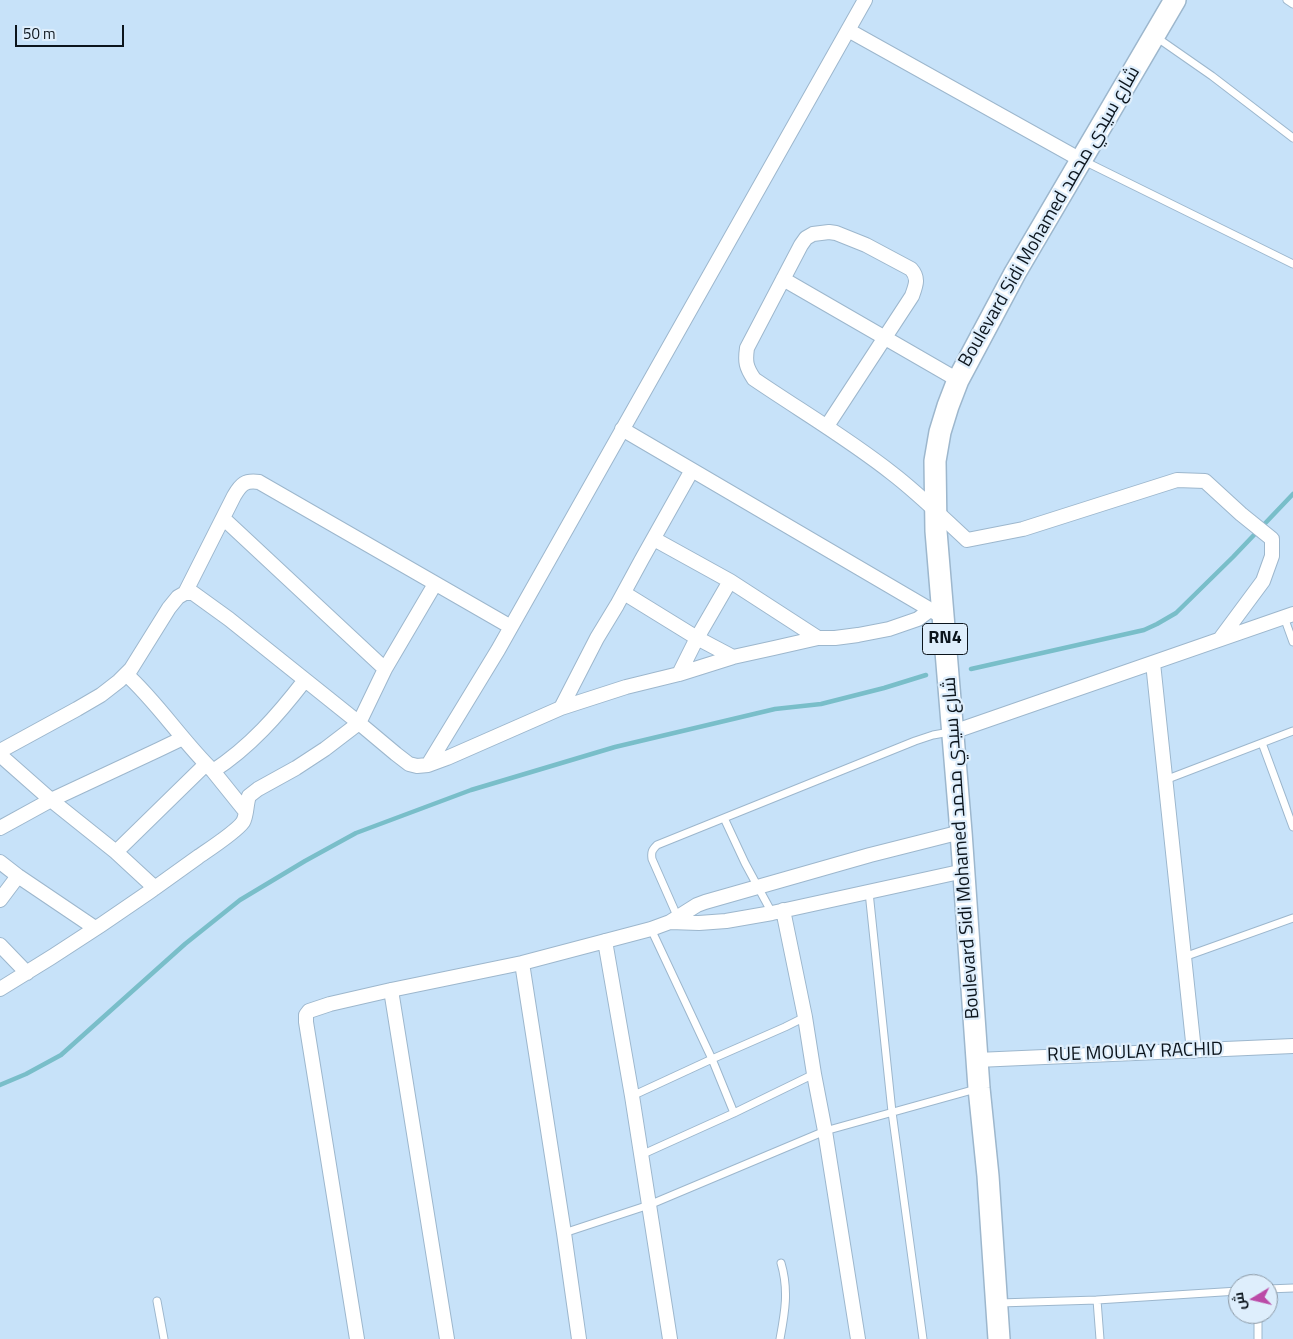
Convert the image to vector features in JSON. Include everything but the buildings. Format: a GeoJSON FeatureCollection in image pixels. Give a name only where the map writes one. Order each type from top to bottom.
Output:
{"type":"FeatureCollection","features":[{"type":"Feature","properties":{"kind":"main road","name":"Boulevard Sidi Mohamed شارع سيدي محمد"},"geometry":{"type":"LineString","coordinates":[[999,1338],[953,732],[937,613],[935,461],[940,432],[958,380],[1015,273],[1175,0]]}},
{"type":"Feature","properties":{"kind":"street"},"geometry":{"type":"LineString","coordinates":[[428,765],[511,627],[865,0]]}},
{"type":"Feature","properties":{"kind":"street"},"geometry":{"type":"LineString","coordinates":[[848,30],[1081,160]]}},
{"type":"Feature","properties":{"kind":"street"},"geometry":{"type":"LineString","coordinates":[[827,426],[912,296],[916,284],[914,273],[910,269],[866,245],[829,232],[813,234],[806,238],[747,348],[747,366],[754,380],[827,426],[893,473],[967,540],[1023,529],[1177,480],[1205,481],[1272,539],[1272,556],[1263,581],[1220,639]]}},
{"type":"Feature","properties":{"kind":"street"},"geometry":{"type":"LineString","coordinates":[[783,279],[958,380]]}},
{"type":"Feature","properties":{"kind":"street"},"geometry":{"type":"LineString","coordinates":[[622,429],[937,613]]}},
{"type":"Feature","properties":{"kind":"street"},"geometry":{"type":"LineString","coordinates":[[561,708],[597,638],[692,470]]}},
{"type":"Feature","properties":{"kind":"street"},"geometry":{"type":"LineString","coordinates":[[185,593],[240,486],[252,481],[259,482],[511,627]]}},
{"type":"Feature","properties":{"kind":"street"},"geometry":{"type":"LineString","coordinates":[[223,518],[385,669]]}},
{"type":"Feature","properties":{"kind":"street"},"geometry":{"type":"LineString","coordinates":[[654,539],[730,581],[818,638]]}},
{"type":"Feature","properties":{"kind":"street"},"geometry":{"type":"LineString","coordinates":[[679,674],[697,638],[730,581]]}},
{"type":"Feature","properties":{"kind":"street"},"geometry":{"type":"LineString","coordinates":[[0,989],[155,888],[239,826],[244,820],[248,796],[325,749],[359,723],[385,669],[435,584]]}},
{"type":"Feature","properties":{"kind":"street"},"geometry":{"type":"LineString","coordinates":[[155,888],[116,852],[51,800],[0,753],[101,695],[119,682],[131,669],[169,608],[178,596],[185,593],[193,593],[409,764],[417,766],[428,765],[447,758],[561,708],[626,687],[679,674],[733,657],[818,638],[850,636],[889,629],[937,613]]}},
{"type":"Feature","properties":{"kind":"street"},"geometry":{"type":"LineString","coordinates":[[624,593],[697,638],[733,657]]}},
{"type":"Feature","properties":{"kind":"street"},"geometry":{"type":"LineString","coordinates":[[953,732],[1289,616]]}},
{"type":"Feature","properties":{"kind":"street"},"geometry":{"type":"LineString","coordinates":[[1153,663],[1194,1051]]}},
{"type":"Feature","properties":{"kind":"street"},"geometry":{"type":"LineString","coordinates":[[126,674],[137,684],[246,812]]}},
{"type":"Feature","properties":{"kind":"street"},"geometry":{"type":"LineString","coordinates":[[116,852],[210,768],[232,758],[264,730],[305,680]]}},
{"type":"Feature","properties":{"kind":"street"},"geometry":{"type":"LineString","coordinates":[[0,828],[51,800],[183,738]]}},
{"type":"Feature","properties":{"kind":"street"},"geometry":{"type":"LineString","coordinates":[[357,1339],[306,1022],[306,1015],[309,1011],[330,1004],[392,990],[522,963],[650,929],[676,920],[705,902],[870,855],[961,832]]}},
{"type":"Feature","properties":{"kind":"street"},"geometry":{"type":"LineString","coordinates":[[0,862],[95,928]]}},
{"type":"Feature","properties":{"kind":"street"},"geometry":{"type":"LineString","coordinates":[[676,920],[709,923],[777,911],[964,871]]}},
{"type":"Feature","properties":{"kind":"street"},"geometry":{"type":"LineString","coordinates":[[0,900],[18,876]]}},
{"type":"Feature","properties":{"kind":"street"},"geometry":{"type":"LineString","coordinates":[[777,911],[805,1017],[858,1339]]}},
{"type":"Feature","properties":{"kind":"street"},"geometry":{"type":"LineString","coordinates":[[605,941],[632,1096],[670,1339]]}},
{"type":"Feature","properties":{"kind":"street"},"geometry":{"type":"LineString","coordinates":[[0,945],[27,973]]}},
{"type":"Feature","properties":{"kind":"street"},"geometry":{"type":"LineString","coordinates":[[522,963],[564,1234],[578,1339]]}},
{"type":"Feature","properties":{"kind":"street"},"geometry":{"type":"LineString","coordinates":[[392,990],[448,1339]]}},
{"type":"Feature","properties":{"kind":"street","name":"RUE MOULAY RACHID"},"geometry":{"type":"LineString","coordinates":[[977,1060],[1293,1046]]}},
{"type":"Feature","properties":{"kind":"lane"},"geometry":{"type":"LineString","coordinates":[[1286,0],[1293,4]]}},
{"type":"Feature","properties":{"kind":"lane"},"geometry":{"type":"LineString","coordinates":[[1154,36],[1212,76],[1293,138]]}},
{"type":"Feature","properties":{"kind":"lane"},"geometry":{"type":"LineString","coordinates":[[1081,160],[1293,264]]}},
{"type":"Feature","properties":{"kind":"lane"},"geometry":{"type":"LineString","coordinates":[[1289,616],[1293,642]]}},
{"type":"Feature","properties":{"kind":"lane"},"geometry":{"type":"LineString","coordinates":[[1165,780],[1293,731]]}},
{"type":"Feature","properties":{"kind":"lane"},"geometry":{"type":"LineString","coordinates":[[676,920],[652,859],[652,850],[657,845],[915,741],[933,735],[953,732]]}},
{"type":"Feature","properties":{"kind":"lane"},"geometry":{"type":"LineString","coordinates":[[1262,743],[1293,827]]}},
{"type":"Feature","properties":{"kind":"lane"},"geometry":{"type":"LineString","coordinates":[[724,818],[744,863],[758,887],[777,911]]}},
{"type":"Feature","properties":{"kind":"lane"},"geometry":{"type":"LineString","coordinates":[[870,892],[892,1112],[923,1339]]}},
{"type":"Feature","properties":{"kind":"lane"},"geometry":{"type":"LineString","coordinates":[[1184,957],[1293,918]]}},
{"type":"Feature","properties":{"kind":"lane"},"geometry":{"type":"LineString","coordinates":[[650,929],[712,1059],[734,1113]]}},
{"type":"Feature","properties":{"kind":"lane"},"geometry":{"type":"LineString","coordinates":[[632,1096],[805,1017]]}},
{"type":"Feature","properties":{"kind":"lane"},"geometry":{"type":"LineString","coordinates":[[641,1155],[814,1074]]}},
{"type":"Feature","properties":{"kind":"lane"},"geometry":{"type":"LineString","coordinates":[[564,1234],[649,1205],[825,1131],[979,1088]]}},
{"type":"Feature","properties":{"kind":"lane"},"geometry":{"type":"LineString","coordinates":[[780,1339],[786,1302],[785,1276],[781,1263]]}},
{"type":"Feature","properties":{"kind":"lane"},"geometry":{"type":"LineString","coordinates":[[1278,1289],[1293,1288]]}},
{"type":"Feature","properties":{"kind":"lane"},"geometry":{"type":"LineString","coordinates":[[997,1303],[1097,1300],[1228,1292]]}},
{"type":"Feature","properties":{"kind":"lane"},"geometry":{"type":"LineString","coordinates":[[1097,1300],[1100,1339]]}},
{"type":"Feature","properties":{"kind":"lane"},"geometry":{"type":"LineString","coordinates":[[157,1301],[164,1339]]}},
{"type":"Feature","properties":{"kind":"lane"},"geometry":{"type":"LineString","coordinates":[[1258,1324],[1258,1339]]}},
{"type":"Feature","properties":{"kind":"waterway"},"geometry":{"type":"LineString","coordinates":[[971,669],[1144,630],[1157,624],[1176,613],[1293,494]]}},
{"type":"Feature","properties":{"kind":"waterway"},"geometry":{"type":"LineString","coordinates":[[0,1085],[26,1074],[61,1055],[185,944],[240,900],[356,833],[471,790],[615,747],[775,709],[821,704],[926,675]]}}]}
